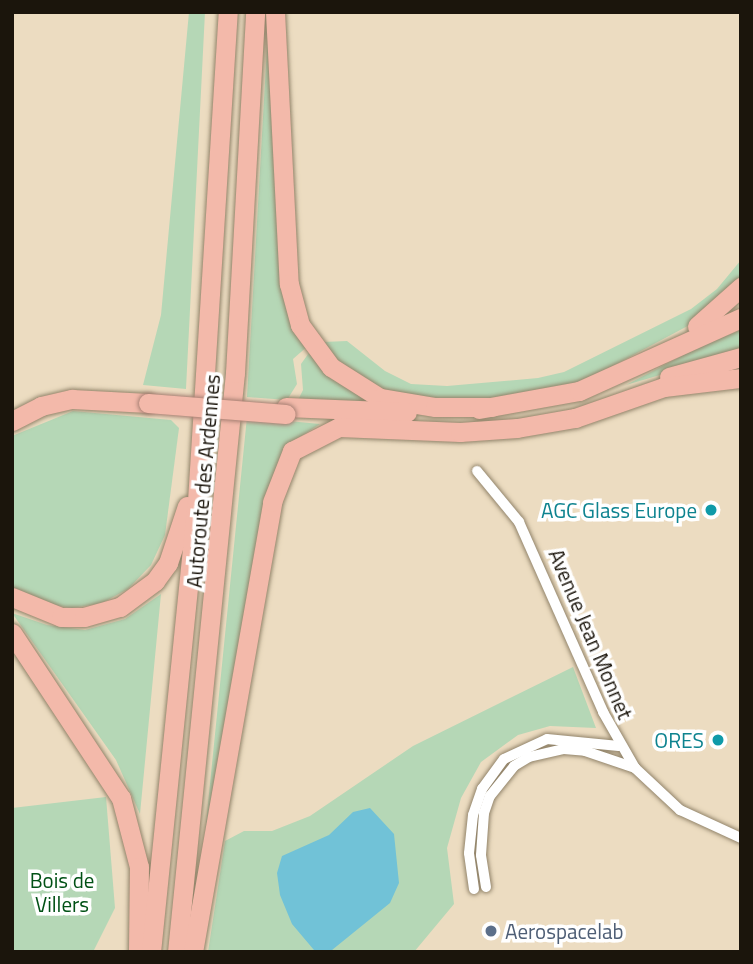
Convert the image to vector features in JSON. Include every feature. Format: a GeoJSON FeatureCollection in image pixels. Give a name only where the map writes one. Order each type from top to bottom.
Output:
{"type":"FeatureCollection","features":[{"type":"Feature","properties":{"kind":"highway","name":"Autoroute des Ardennes"},"geometry":{"type":"LineString","coordinates":[[151,952],[197,501],[228,12]]}},
{"type":"Feature","properties":{"kind":"highway","name":"Autoroute des Ardennes"},"geometry":{"type":"LineString","coordinates":[[177,952],[235,373],[255,12]]}},
{"type":"Feature","properties":{"kind":"highway"},"geometry":{"type":"LineString","coordinates":[[275,12],[289,284],[300,325],[331,367],[380,398],[435,407],[492,407]]}},
{"type":"Feature","properties":{"kind":"highway"},"geometry":{"type":"LineString","coordinates":[[639,362],[715,314],[741,287]]}},
{"type":"Feature","properties":{"kind":"highway"},"geometry":{"type":"LineString","coordinates":[[12,407],[47,393],[68,390],[286,410],[359,412],[492,407],[563,396],[741,318]]}},
{"type":"Feature","properties":{"kind":"highway"},"geometry":{"type":"LineString","coordinates":[[516,417],[579,401],[741,326]]}},
{"type":"Feature","properties":{"kind":"highway"},"geometry":{"type":"LineString","coordinates":[[286,410],[346,419],[516,417],[566,411],[671,376],[741,357]]}},
{"type":"Feature","properties":{"kind":"highway"},"geometry":{"type":"LineString","coordinates":[[575,418],[671,376]]}},
{"type":"Feature","properties":{"kind":"highway"},"geometry":{"type":"LineString","coordinates":[[193,952],[272,502],[292,451],[339,427],[460,432],[575,418],[664,387],[741,378]]}},
{"type":"Feature","properties":{"kind":"highway"},"geometry":{"type":"LineString","coordinates":[[12,421],[41,406],[72,399],[149,399]]}},
{"type":"Feature","properties":{"kind":"highway"},"geometry":{"type":"LineString","coordinates":[[12,597],[61,617],[84,617],[120,607],[155,581],[176,544],[184,507],[197,501]]}},
{"type":"Feature","properties":{"kind":"highway"},"geometry":{"type":"LineString","coordinates":[[12,633],[121,798],[139,867],[138,952]]}},
{"type":"Feature","properties":{"kind":"street","name":"Avenue Jean Monnet"},"geometry":{"type":"LineString","coordinates":[[477,471],[506,502],[533,548],[619,746],[635,768],[680,810],[741,838]]}},
{"type":"Feature","properties":{"kind":"street","name":"Avenue Jean Monnet"},"geometry":{"type":"LineString","coordinates":[[474,889],[469,853],[473,815],[482,789],[504,760],[547,739],[619,746]]}},
{"type":"Feature","properties":{"kind":"street","name":"Avenue Jean Monnet"},"geometry":{"type":"LineString","coordinates":[[486,887],[481,855],[484,813],[490,796],[514,766],[528,757],[564,749],[585,751],[635,768]]}},
{"type":"Feature","properties":{"kind":"green space"},"geometry":{"type":"Polygon","coordinates":[[[189,12],[205,12],[186,389],[143,385],[161,315],[189,12]]]}},
{"type":"Feature","properties":{"kind":"green space"},"geometry":{"type":"Polygon","coordinates":[[[269,12],[283,242],[309,345],[293,359],[297,384],[287,400],[247,397],[269,12]]]}},
{"type":"Feature","properties":{"kind":"green space"},"geometry":{"type":"Polygon","coordinates":[[[741,260],[741,281],[697,321],[579,384],[492,399],[397,397],[339,364],[323,342],[347,341],[385,371],[411,384],[447,386],[538,378],[564,372],[691,309],[717,289],[741,260]]]}},
{"type":"Feature","properties":{"kind":"green space"},"geometry":{"type":"Polygon","coordinates":[[[741,330],[741,351],[626,385],[703,345],[741,330]]]}},
{"type":"Feature","properties":{"kind":"green space"},"geometry":{"type":"Polygon","coordinates":[[[311,350],[396,407],[298,400],[303,390],[301,364],[311,350]]]}},
{"type":"Feature","properties":{"kind":"green space"},"geometry":{"type":"Polygon","coordinates":[[[73,411],[171,420],[179,428],[165,535],[151,565],[128,589],[102,603],[72,608],[42,603],[12,587],[12,436],[73,411]]]}},
{"type":"Feature","properties":{"kind":"green space"},"geometry":{"type":"Polygon","coordinates":[[[247,417],[320,424],[289,444],[200,883],[247,417]]]}},
{"type":"Feature","properties":{"kind":"green space"},"geometry":{"type":"Polygon","coordinates":[[[161,594],[140,814],[116,760],[12,613],[47,625],[85,630],[125,619],[161,594]]]}},
{"type":"Feature","properties":{"kind":"green space"},"geometry":{"type":"Polygon","coordinates":[[[573,667],[596,728],[550,726],[518,735],[481,762],[461,798],[447,848],[454,904],[414,952],[208,952],[225,841],[244,831],[272,831],[310,816],[413,746],[573,667]]]}},
{"type":"Feature","properties":{"kind":"green space","name":"Bois de Villers"},"geometry":{"type":"Polygon","coordinates":[[[106,797],[115,908],[93,952],[12,952],[12,808],[106,797]]]}},
{"type":"Feature","properties":{"kind":"water"},"geometry":{"type":"Polygon","coordinates":[[[370,808],[394,834],[399,883],[390,903],[332,950],[314,950],[292,924],[280,895],[277,873],[282,856],[329,835],[353,812],[370,808]]]}},
{"type":"Feature","properties":{"kind":"place","name":"AGC Glass Europe"},"geometry":{"type":"Point","coordinates":[711,510]}},
{"type":"Feature","properties":{"kind":"place","name":"ORES"},"geometry":{"type":"Point","coordinates":[718,740]}},
{"type":"Feature","properties":{"kind":"place","name":"Aerospacelab"},"geometry":{"type":"Point","coordinates":[491,931]}}]}
